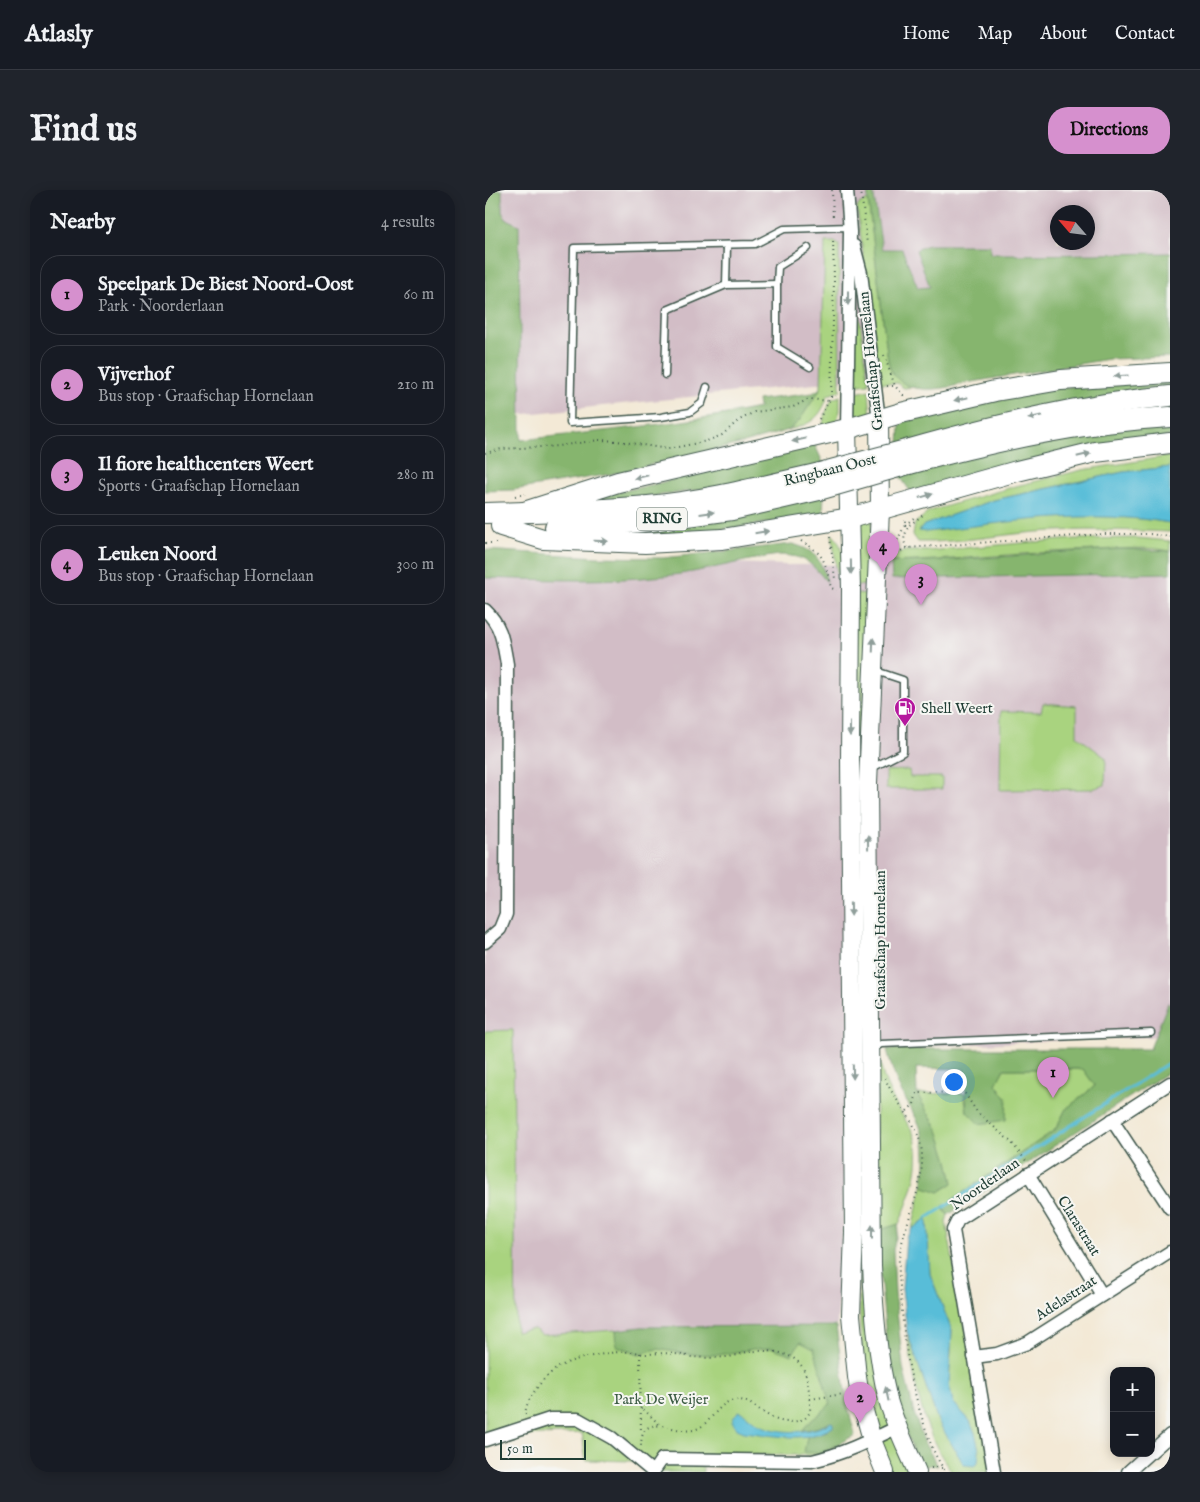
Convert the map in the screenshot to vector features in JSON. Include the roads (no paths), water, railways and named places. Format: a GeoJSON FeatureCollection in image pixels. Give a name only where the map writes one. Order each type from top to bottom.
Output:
{"type":"FeatureCollection","features":[{"type":"Feature","properties":{"kind":"main road"},"geometry":{"type":"LineString","coordinates":[[499,522],[618,482],[847,429],[901,413],[995,391],[1061,380],[1170,373]]}},
{"type":"Feature","properties":{"kind":"main road","name":"Ringbaan Oost"},"geometry":{"type":"LineString","coordinates":[[910,457],[966,433],[1049,414],[1128,400],[1170,396]]}},
{"type":"Feature","properties":{"kind":"main road","name":"Ringbaan Oost"},"geometry":{"type":"LineString","coordinates":[[499,522],[577,527],[649,521],[732,510],[819,482],[910,457],[967,449],[1043,432],[1122,420],[1170,417]]}},
{"type":"Feature","properties":{"kind":"main road"},"geometry":{"type":"LineString","coordinates":[[499,522],[543,539],[645,543],[722,539],[850,518],[1017,471],[1095,452],[1170,444]]}},
{"type":"Feature","properties":{"kind":"street","name":"Graafschap Hornelaan"},"geometry":{"type":"LineString","coordinates":[[847,190],[850,230],[847,429],[850,518],[850,821],[854,1232],[851,1315],[857,1377],[871,1440],[885,1472]]}},
{"type":"Feature","properties":{"kind":"street","name":"Graafschap Hornelaan"},"geometry":{"type":"LineString","coordinates":[[850,230],[861,273],[879,420],[880,510],[872,669],[868,821],[874,1314],[879,1355],[889,1400],[917,1472]]}},
{"type":"Feature","properties":{"kind":"street"},"geometry":{"type":"LineString","coordinates":[[485,610],[492,617],[502,634],[507,664],[507,704],[506,914],[500,929],[485,942]]}},
{"type":"Feature","properties":{"kind":"street","name":"Noorderlaan"},"geometry":{"type":"LineString","coordinates":[[994,1472],[953,1230],[958,1220],[1028,1169],[1112,1120],[1170,1083]]}},
{"type":"Feature","properties":{"kind":"street"},"geometry":{"type":"LineString","coordinates":[[1112,1120],[1170,1208]]}},
{"type":"Feature","properties":{"kind":"street","name":"Clarastraat"},"geometry":{"type":"LineString","coordinates":[[1028,1169],[1102,1295]]}},
{"type":"Feature","properties":{"kind":"street","name":"Adelastraat"},"geometry":{"type":"LineString","coordinates":[[974,1357],[997,1354],[1027,1343],[1170,1252]]}},
{"type":"Feature","properties":{"kind":"street"},"geometry":{"type":"LineString","coordinates":[[485,1440],[550,1419],[578,1419],[612,1438],[653,1472],[662,1459],[811,1461],[833,1456],[898,1427]]}},
{"type":"Feature","properties":{"kind":"street"},"geometry":{"type":"LineString","coordinates":[[1155,1448],[1170,1435]]}},
{"type":"Feature","properties":{"kind":"street"},"geometry":{"type":"LineString","coordinates":[[1128,1472],[1144,1457]]}},
{"type":"Feature","properties":{"kind":"lane"},"geometry":{"type":"LineString","coordinates":[[707,387],[702,403],[690,412],[661,417],[570,423],[574,248],[755,244],[784,229],[833,228],[850,230]]}},
{"type":"Feature","properties":{"kind":"lane"},"geometry":{"type":"LineString","coordinates":[[726,285],[727,245]]}},
{"type":"Feature","properties":{"kind":"lane"},"geometry":{"type":"LineString","coordinates":[[808,248],[778,266],[777,347],[810,367]]}},
{"type":"Feature","properties":{"kind":"lane"},"geometry":{"type":"LineString","coordinates":[[665,375],[667,310],[726,285],[777,284]]}},
{"type":"Feature","properties":{"kind":"lane"},"geometry":{"type":"LineString","coordinates":[[869,769],[903,752],[903,680],[872,669]]}},
{"type":"Feature","properties":{"kind":"lane"},"geometry":{"type":"LineString","coordinates":[[850,821],[868,821]]}},
{"type":"Feature","properties":{"kind":"lane","name":"Graafschap Hornelaan"},"geometry":{"type":"LineString","coordinates":[[852,968],[870,968]]}},
{"type":"Feature","properties":{"kind":"lane"},"geometry":{"type":"LineString","coordinates":[[853,1050],[871,1050],[881,1044],[1151,1033]]}},
{"type":"Feature","properties":{"kind":"water"},"geometry":{"type":"Polygon","coordinates":[[[1170,467],[1170,523],[1140,519],[1079,517],[1048,518],[927,532],[919,531],[924,525],[994,500],[1123,472],[1170,467]]]}},
{"type":"Feature","properties":{"kind":"water"},"geometry":{"type":"Polygon","coordinates":[[[927,1218],[930,1274],[952,1331],[949,1385],[953,1402],[970,1421],[975,1433],[979,1450],[978,1463],[974,1466],[964,1465],[938,1421],[907,1332],[902,1289],[906,1238],[912,1229],[927,1218]]]}},
{"type":"Feature","properties":{"kind":"water"},"geometry":{"type":"Polygon","coordinates":[[[739,1411],[759,1425],[770,1429],[806,1431],[831,1422],[833,1427],[823,1432],[801,1437],[744,1432],[737,1429],[732,1421],[739,1411]]]}},
{"type":"Feature","properties":{"kind":"waterway"},"geometry":{"type":"LineString","coordinates":[[927,1218],[1170,1062]]}},
{"type":"Feature","properties":{"kind":"place","name":"Leuken Noord"},"geometry":{"type":"Point","coordinates":[883,572]}},
{"type":"Feature","properties":{"kind":"place","name":"Il fiore healthcenters Weert"},"geometry":{"type":"Point","coordinates":[921,605]}},
{"type":"Feature","properties":{"kind":"place","name":"Shell Weert"},"geometry":{"type":"Point","coordinates":[905,727]}},
{"type":"Feature","properties":{"kind":"place","name":"Speelpark De Biest Noord-Oost"},"geometry":{"type":"Point","coordinates":[1053,1098]}},
{"type":"Feature","properties":{"kind":"place","name":"Vijverhof"},"geometry":{"type":"Point","coordinates":[860,1423]}},
{"type":"Feature","properties":{"kind":"park label","name":"Park De Weijer"},"geometry":{"type":"Point","coordinates":[661,1399]}}]}
